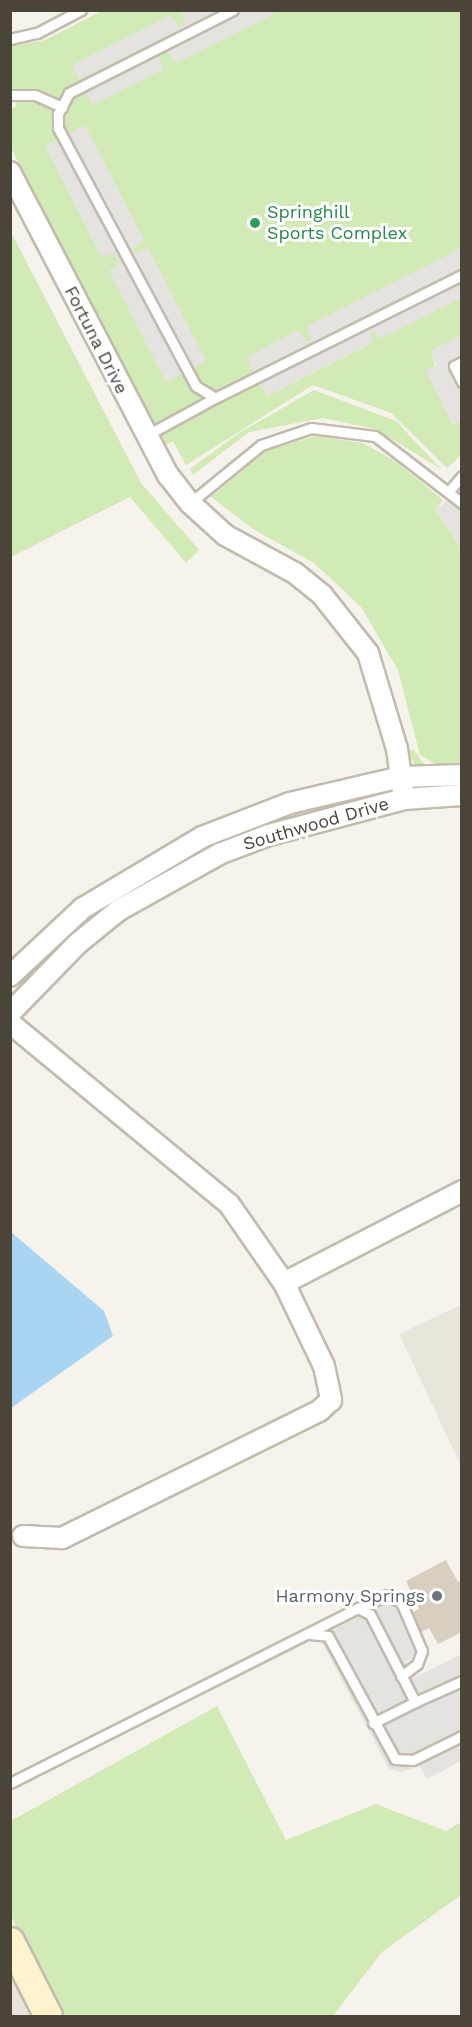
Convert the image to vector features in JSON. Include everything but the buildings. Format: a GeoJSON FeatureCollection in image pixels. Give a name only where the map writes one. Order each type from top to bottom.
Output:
{"type":"FeatureCollection","features":[{"type":"Feature","properties":{"kind":"main road"},"geometry":{"type":"LineString","coordinates":[[10,1941],[48,2016]]}},
{"type":"Feature","properties":{"kind":"street","name":"Fortuna Drive"},"geometry":{"type":"LineString","coordinates":[[10,172],[145,437],[190,503],[225,535],[295,573],[352,628],[368,653],[381,687],[404,799]]}},
{"type":"Feature","properties":{"kind":"street","name":"Southwood Drive"},"geometry":{"type":"LineString","coordinates":[[10,976],[83,908],[164,856],[249,816],[401,777],[462,775]]}},
{"type":"Feature","properties":{"kind":"street","name":"Southwood Drive"},"geometry":{"type":"LineString","coordinates":[[10,1013],[77,944],[119,910],[219,854],[268,835],[404,799],[462,795]]}},
{"type":"Feature","properties":{"kind":"street"},"geometry":{"type":"LineString","coordinates":[[10,1023],[229,1204],[284,1283],[324,1366],[331,1400],[319,1411],[62,1538],[23,1536]]}},
{"type":"Feature","properties":{"kind":"street"},"geometry":{"type":"LineString","coordinates":[[284,1283],[462,1191]]}},
{"type":"Feature","properties":{"kind":"lane"},"geometry":{"type":"LineString","coordinates":[[10,39],[37,33],[81,10]]}},
{"type":"Feature","properties":{"kind":"lane"},"geometry":{"type":"LineString","coordinates":[[215,398],[205,396],[190,377],[58,128],[62,107],[69,93],[233,10]]}},
{"type":"Feature","properties":{"kind":"lane"},"geometry":{"type":"LineString","coordinates":[[10,95],[35,95],[62,107]]}},
{"type":"Feature","properties":{"kind":"lane"},"geometry":{"type":"LineString","coordinates":[[145,437],[215,398],[462,275]]}},
{"type":"Feature","properties":{"kind":"lane"},"geometry":{"type":"LineString","coordinates":[[462,362],[454,366],[462,382]]}},
{"type":"Feature","properties":{"kind":"lane"},"geometry":{"type":"LineString","coordinates":[[190,503],[261,445],[311,428],[375,436],[462,503]]}},
{"type":"Feature","properties":{"kind":"lane"},"geometry":{"type":"LineString","coordinates":[[449,491],[462,476]]}},
{"type":"Feature","properties":{"kind":"lane"},"geometry":{"type":"LineString","coordinates":[[10,1783],[387,1595],[400,1602],[423,1651],[417,1664],[401,1676]]}},
{"type":"Feature","properties":{"kind":"lane"},"geometry":{"type":"LineString","coordinates":[[358,1608],[370,1614],[415,1702]]}},
{"type":"Feature","properties":{"kind":"lane"},"geometry":{"type":"LineString","coordinates":[[308,1634],[328,1636],[390,1756],[400,1761],[413,1760],[462,1736]]}},
{"type":"Feature","properties":{"kind":"lane"},"geometry":{"type":"LineString","coordinates":[[373,1723],[462,1682]]}},
{"type":"Feature","properties":{"kind":"shaded area"},"geometry":{"type":"Polygon","coordinates":[[[181,11],[280,11],[176,63],[167,51],[159,57],[164,69],[92,105],[72,65],[170,15],[179,27],[185,22],[181,11]]]}},
{"type":"Feature","properties":{"kind":"shaded area"},"geometry":{"type":"Polygon","coordinates":[[[85,125],[144,240],[132,249],[136,253],[148,247],[206,361],[166,382],[109,271],[120,262],[113,253],[102,258],[45,146],[85,125]]]}},
{"type":"Feature","properties":{"kind":"shaded area"},"geometry":{"type":"Polygon","coordinates":[[[461,248],[461,298],[381,339],[370,330],[373,343],[268,396],[259,385],[247,357],[299,330],[305,341],[311,341],[307,326],[461,248]]]}},
{"type":"Feature","properties":{"kind":"shaded area"},"geometry":{"type":"Polygon","coordinates":[[[461,335],[461,420],[452,424],[426,371],[437,365],[430,351],[461,335]]]}},
{"type":"Feature","properties":{"kind":"shaded area"},"geometry":{"type":"Polygon","coordinates":[[[461,490],[461,548],[435,510],[461,490]]]}},
{"type":"Feature","properties":{"kind":"shaded area"},"geometry":{"type":"Polygon","coordinates":[[[461,1305],[461,1466],[399,1334],[461,1305]]]}},
{"type":"Feature","properties":{"kind":"shaded area"},"geometry":{"type":"Polygon","coordinates":[[[394,1599],[421,1654],[405,1662],[414,1678],[461,1654],[461,1761],[427,1779],[420,1766],[401,1772],[389,1769],[319,1637],[394,1599]]]}},
{"type":"Feature","properties":{"kind":"shaded area"},"geometry":{"type":"Polygon","coordinates":[[[11,1970],[34,2016],[11,2016],[11,1970]]]}},
{"type":"Feature","properties":{"kind":"green space","name":"Springhill Sports Complex"},"geometry":{"type":"Polygon","coordinates":[[[102,11],[461,11],[461,335],[431,351],[453,424],[461,420],[461,455],[447,468],[391,413],[313,385],[186,465],[173,441],[161,447],[11,148],[11,109],[17,106],[11,92],[11,46],[45,40],[102,11]]]}},
{"type":"Feature","properties":{"kind":"green space"},"geometry":{"type":"Polygon","coordinates":[[[11,232],[141,483],[199,550],[186,563],[130,497],[11,557],[11,232]]]}},
{"type":"Feature","properties":{"kind":"green space"},"geometry":{"type":"Polygon","coordinates":[[[314,390],[396,421],[441,469],[375,429],[323,418],[249,432],[193,475],[190,469],[239,433],[314,390]]]}},
{"type":"Feature","properties":{"kind":"green space"},"geometry":{"type":"Polygon","coordinates":[[[316,436],[363,443],[395,461],[443,500],[435,510],[461,548],[461,774],[420,770],[409,757],[407,751],[414,750],[426,767],[443,768],[420,755],[398,670],[361,607],[314,563],[253,529],[211,497],[269,449],[316,436]]]}},
{"type":"Feature","properties":{"kind":"green space"},"geometry":{"type":"Polygon","coordinates":[[[217,1706],[286,1840],[376,1804],[446,1831],[461,1822],[461,1895],[382,1952],[333,2016],[59,2016],[11,1916],[11,1821],[217,1706]]]}},
{"type":"Feature","properties":{"kind":"water"},"geometry":{"type":"Polygon","coordinates":[[[11,1232],[104,1311],[113,1336],[11,1408],[11,1232]]]}},
{"type":"Feature","properties":{"kind":"place","name":"Springhill Sports Complex"},"geometry":{"type":"Point","coordinates":[255,223]}},
{"type":"Feature","properties":{"kind":"place","name":"Harmony Springs"},"geometry":{"type":"Point","coordinates":[437,1596]}}]}
